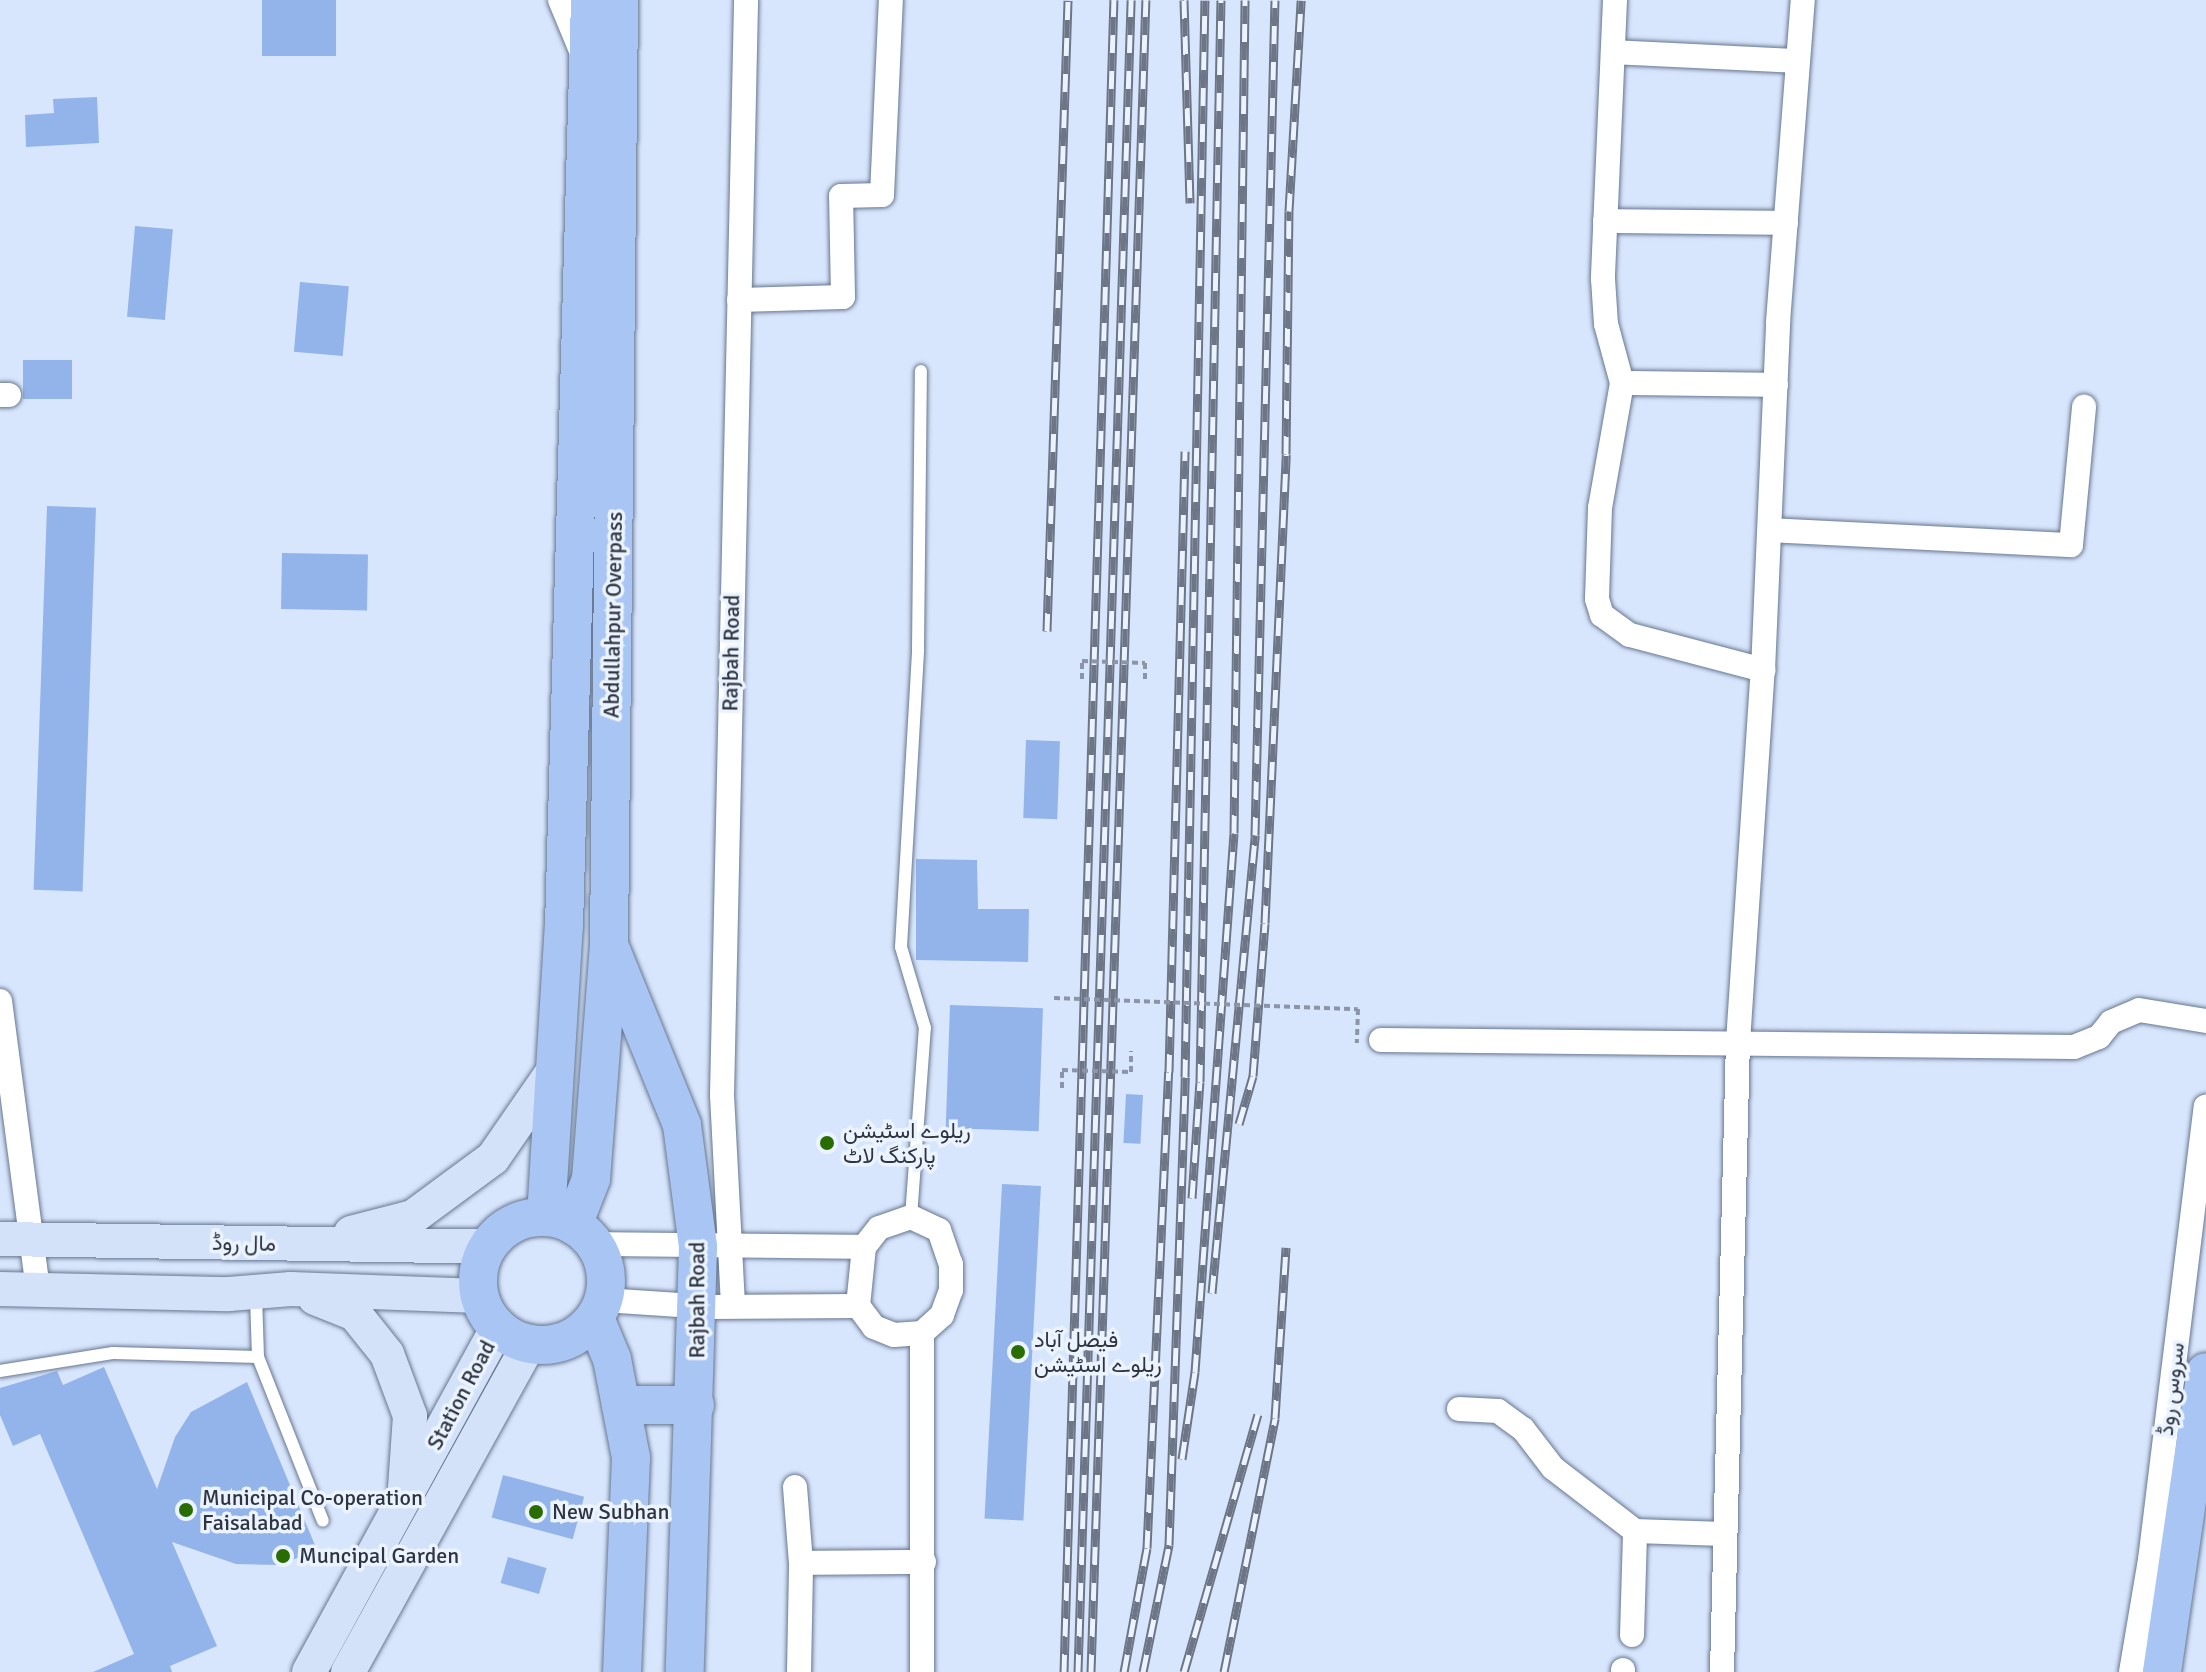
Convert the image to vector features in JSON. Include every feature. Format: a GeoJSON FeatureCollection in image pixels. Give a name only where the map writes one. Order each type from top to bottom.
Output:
{"type":"FeatureCollection","features":[{"type":"Feature","properties":{"kind":"main road","name":"Abdullahpur Overpass"},"geometry":{"type":"LineString","coordinates":[[571,1229],[556,1067],[590,0]]}},
{"type":"Feature","properties":{"kind":"main road","name":"Abdullahpur Overpass"},"geometry":{"type":"LineString","coordinates":[[571,1229],[591,1179],[609,943],[619,0]]}},
{"type":"Feature","properties":{"kind":"main road","name":"Rajbah Road"},"geometry":{"type":"LineString","coordinates":[[609,943],[682,1125],[713,1246],[715,1305],[695,1405],[685,1672]]}},
{"type":"Feature","properties":{"kind":"main road"},"geometry":{"type":"LineString","coordinates":[[308,1245],[413,1217],[499,1151],[556,1067]]}},
{"type":"Feature","properties":{"kind":"main road"},"geometry":{"type":"LineString","coordinates":[[502,1323],[480,1262],[487,1247],[512,1224],[571,1229],[603,1262],[599,1309],[631,1458],[622,1672]]}},
{"type":"Feature","properties":{"kind":"main road","name":"مال روڈ"},"geometry":{"type":"LineString","coordinates":[[16,1240],[487,1247]]}},
{"type":"Feature","properties":{"kind":"main road"},"geometry":{"type":"LineString","coordinates":[[0,1289],[256,1292],[291,1289],[502,1323],[565,1341],[599,1309]]}},
{"type":"Feature","properties":{"kind":"main road"},"geometry":{"type":"LineString","coordinates":[[291,1289],[355,1314],[387,1354],[410,1416],[404,1503]]}},
{"type":"Feature","properties":{"kind":"main road","name":"Station Road"},"geometry":{"type":"LineString","coordinates":[[309,1672],[502,1323]]}},
{"type":"Feature","properties":{"kind":"main road","name":"Station Road"},"geometry":{"type":"LineString","coordinates":[[348,1672],[502,1323]]}},
{"type":"Feature","properties":{"kind":"main road"},"geometry":{"type":"LineString","coordinates":[[2162,1672],[2206,1372]]}},
{"type":"Feature","properties":{"kind":"main road"},"geometry":{"type":"LineString","coordinates":[[621,1405],[695,1405]]}},
{"type":"Feature","properties":{"kind":"main road"},"geometry":{"type":"LineString","coordinates":[[2183,1542],[2206,1438]]}},
{"type":"Feature","properties":{"kind":"street"},"geometry":{"type":"LineString","coordinates":[[560,0],[588,66]]}},
{"type":"Feature","properties":{"kind":"street","name":"Rajbah Road"},"geometry":{"type":"LineString","coordinates":[[713,1246],[722,1095],[746,0]]}},
{"type":"Feature","properties":{"kind":"street"},"geometry":{"type":"LineString","coordinates":[[739,300],[843,297],[841,196],[882,195],[891,0]]}},
{"type":"Feature","properties":{"kind":"street"},"geometry":{"type":"LineString","coordinates":[[1615,0],[1605,221],[1606,324],[1622,383],[1600,508],[1597,599],[1602,615],[1630,635],[1763,670]]}},
{"type":"Feature","properties":{"kind":"street"},"geometry":{"type":"LineString","coordinates":[[1722,1672],[1738,1042],[1763,670],[1786,223],[1803,0]]}},
{"type":"Feature","properties":{"kind":"street"},"geometry":{"type":"LineString","coordinates":[[1613,52],[1798,61]]}},
{"type":"Feature","properties":{"kind":"street"},"geometry":{"type":"LineString","coordinates":[[1605,221],[1786,223]]}},
{"type":"Feature","properties":{"kind":"street"},"geometry":{"type":"LineString","coordinates":[[1622,383],[1776,385]]}},
{"type":"Feature","properties":{"kind":"street"},"geometry":{"type":"LineString","coordinates":[[1770,530],[2071,545],[2084,407]]}},
{"type":"Feature","properties":{"kind":"street"},"geometry":{"type":"LineString","coordinates":[[0,1001],[16,1240],[38,1290]]}},
{"type":"Feature","properties":{"kind":"street"},"geometry":{"type":"LineString","coordinates":[[1369,1042],[1738,1042],[2074,1047],[2099,1037],[2111,1022],[2139,1010],[2206,1021]]}},
{"type":"Feature","properties":{"kind":"street","name":"سروس روڈ"},"geometry":{"type":"LineString","coordinates":[[2131,1672],[2150,1560],[2206,1106]]}},
{"type":"Feature","properties":{"kind":"street"},"geometry":{"type":"LineString","coordinates":[[911,1217],[939,1230],[951,1264],[949,1304],[922,1333],[908,1336],[884,1331],[863,1318],[858,1306],[864,1247],[879,1228],[911,1217]]}},
{"type":"Feature","properties":{"kind":"street"},"geometry":{"type":"LineString","coordinates":[[571,1229],[713,1246],[864,1247]]}},
{"type":"Feature","properties":{"kind":"street"},"geometry":{"type":"LineString","coordinates":[[599,1309],[715,1305],[858,1306]]}},
{"type":"Feature","properties":{"kind":"street"},"geometry":{"type":"LineString","coordinates":[[922,1333],[922,1672]]}},
{"type":"Feature","properties":{"kind":"street"},"geometry":{"type":"LineString","coordinates":[[1459,1409],[1498,1411],[1523,1429],[1553,1468],[1635,1531],[1724,1534]]}},
{"type":"Feature","properties":{"kind":"street"},"geometry":{"type":"LineString","coordinates":[[795,1487],[801,1563],[799,1672]]}},
{"type":"Feature","properties":{"kind":"street"},"geometry":{"type":"LineString","coordinates":[[1632,1635],[1635,1531]]}},
{"type":"Feature","properties":{"kind":"street"},"geometry":{"type":"LineString","coordinates":[[801,1563],[924,1562]]}},
{"type":"Feature","properties":{"kind":"lane"},"geometry":{"type":"LineString","coordinates":[[911,1217],[925,1028],[901,947],[918,649],[921,371]]}},
{"type":"Feature","properties":{"kind":"lane"},"geometry":{"type":"LineString","coordinates":[[256,1292],[258,1357],[323,1521]]}},
{"type":"Feature","properties":{"kind":"lane"},"geometry":{"type":"LineString","coordinates":[[0,1371],[113,1353],[258,1357]]}},
{"type":"Feature","properties":{"kind":"path"},"geometry":{"type":"LineString","coordinates":[[1082,679],[1082,661],[1145,663],[1145,679]]}},
{"type":"Feature","properties":{"kind":"path"},"geometry":{"type":"LineString","coordinates":[[1054,998],[1358,1009],[1369,1042]]}},
{"type":"Feature","properties":{"kind":"path"},"geometry":{"type":"LineString","coordinates":[[1062,1088],[1062,1070],[1131,1072],[1131,1051]]}},
{"type":"Feature","properties":{"kind":"building"},"geometry":{"type":"Polygon","coordinates":[[[262,0],[336,0],[336,56],[262,56],[262,0]]]}},
{"type":"Feature","properties":{"kind":"building"},"geometry":{"type":"Polygon","coordinates":[[[97,97],[99,143],[26,147],[25,115],[54,113],[53,99],[97,97]]]}},
{"type":"Feature","properties":{"kind":"building"},"geometry":{"type":"Polygon","coordinates":[[[135,226],[173,229],[165,320],[127,317],[135,226]]]}},
{"type":"Feature","properties":{"kind":"building"},"geometry":{"type":"Polygon","coordinates":[[[300,282],[349,286],[343,356],[294,352],[300,282]]]}},
{"type":"Feature","properties":{"kind":"building"},"geometry":{"type":"Polygon","coordinates":[[[23,360],[72,360],[72,399],[23,399],[23,360]]]}},
{"type":"Feature","properties":{"kind":"building"},"geometry":{"type":"Polygon","coordinates":[[[47,506],[96,508],[83,891],[34,890],[47,506]]]}},
{"type":"Feature","properties":{"kind":"building"},"geometry":{"type":"Polygon","coordinates":[[[282,553],[368,555],[367,610],[281,609],[282,553]]]}},
{"type":"Feature","properties":{"kind":"building"},"geometry":{"type":"Polygon","coordinates":[[[1026,740],[1060,741],[1057,819],[1023,818],[1026,740]]]}},
{"type":"Feature","properties":{"kind":"building"},"geometry":{"type":"Polygon","coordinates":[[[916,859],[977,860],[978,909],[1029,909],[1028,962],[916,960],[916,859]]]}},
{"type":"Feature","properties":{"kind":"building"},"geometry":{"type":"Polygon","coordinates":[[[950,1005],[1043,1008],[1039,1131],[946,1128],[950,1005]]]}},
{"type":"Feature","properties":{"kind":"building"},"geometry":{"type":"Polygon","coordinates":[[[1126,1094],[1143,1095],[1140,1144],[1123,1143],[1126,1094]]]}},
{"type":"Feature","properties":{"kind":"building","name":"فیصل آباد ریلوے اسٹیشن"},"geometry":{"type":"Polygon","coordinates":[[[1002,1184],[1041,1186],[1023,1521],[984,1519],[1002,1184]]]}},
{"type":"Feature","properties":{"kind":"building","name":"Municipal Co-operation Faisalabad"},"geometry":{"type":"Polygon","coordinates":[[[104,1367],[157,1489],[175,1437],[191,1412],[247,1382],[317,1550],[280,1565],[236,1564],[172,1542],[217,1646],[170,1666],[172,1672],[93,1672],[134,1654],[40,1434],[13,1446],[0,1415],[0,1388],[57,1371],[63,1385],[104,1367]]]}},
{"type":"Feature","properties":{"kind":"building"},"geometry":{"type":"Polygon","coordinates":[[[503,1475],[584,1497],[573,1539],[492,1518],[503,1475]]]}},
{"type":"Feature","properties":{"kind":"building"},"geometry":{"type":"Polygon","coordinates":[[[508,1557],[546,1568],[539,1594],[501,1583],[508,1557]]]}},
{"type":"Feature","properties":{"kind":"railway"},"geometry":{"type":"LineString","coordinates":[[1047,631],[1068,0]]}},
{"type":"Feature","properties":{"kind":"railway"},"geometry":{"type":"LineString","coordinates":[[1064,1672],[1114,0]]}},
{"type":"Feature","properties":{"kind":"railway"},"geometry":{"type":"LineString","coordinates":[[1078,1672],[1131,0]]}},
{"type":"Feature","properties":{"kind":"railway"},"geometry":{"type":"LineString","coordinates":[[1091,1672],[1146,0]]}},
{"type":"Feature","properties":{"kind":"railway"},"geometry":{"type":"LineString","coordinates":[[1184,0],[1190,203]]}},
{"type":"Feature","properties":{"kind":"railway"},"geometry":{"type":"LineString","coordinates":[[1143,1672],[1169,1545],[1185,1077],[1205,0]]}},
{"type":"Feature","properties":{"kind":"railway"},"geometry":{"type":"LineString","coordinates":[[1192,1198],[1200,1082],[1221,0]]}},
{"type":"Feature","properties":{"kind":"railway"},"geometry":{"type":"LineString","coordinates":[[1182,1459],[1195,1372],[1234,833],[1245,0]]}},
{"type":"Feature","properties":{"kind":"railway"},"geometry":{"type":"LineString","coordinates":[[1212,1293],[1255,835],[1275,0]]}},
{"type":"Feature","properties":{"kind":"railway"},"geometry":{"type":"LineString","coordinates":[[1239,1124],[1253,1076],[1265,923],[1286,454],[1289,211],[1301,0]]}},
{"type":"Feature","properties":{"kind":"railway"},"geometry":{"type":"LineString","coordinates":[[1124,1672],[1147,1548],[1169,1072],[1185,451]]}},
{"type":"Feature","properties":{"kind":"railway"},"geometry":{"type":"LineString","coordinates":[[1224,1672],[1275,1418],[1286,1247]]}},
{"type":"Feature","properties":{"kind":"railway"},"geometry":{"type":"LineString","coordinates":[[1184,1672],[1258,1414]]}},
{"type":"Feature","properties":{"kind":"place","name":"ریلوے اسٹیشن پارکنگ لاٹ"},"geometry":{"type":"Point","coordinates":[827,1143]}},
{"type":"Feature","properties":{"kind":"place","name":"فیصل آباد ریلوے اسٹیشن"},"geometry":{"type":"Point","coordinates":[1018,1352]}},
{"type":"Feature","properties":{"kind":"place","name":"Municipal Co-operation Faisalabad"},"geometry":{"type":"Point","coordinates":[186,1510]}},
{"type":"Feature","properties":{"kind":"place","name":"New Subhan"},"geometry":{"type":"Point","coordinates":[536,1512]}},
{"type":"Feature","properties":{"kind":"place","name":"Muncipal Garden"},"geometry":{"type":"Point","coordinates":[283,1556]}}]}
